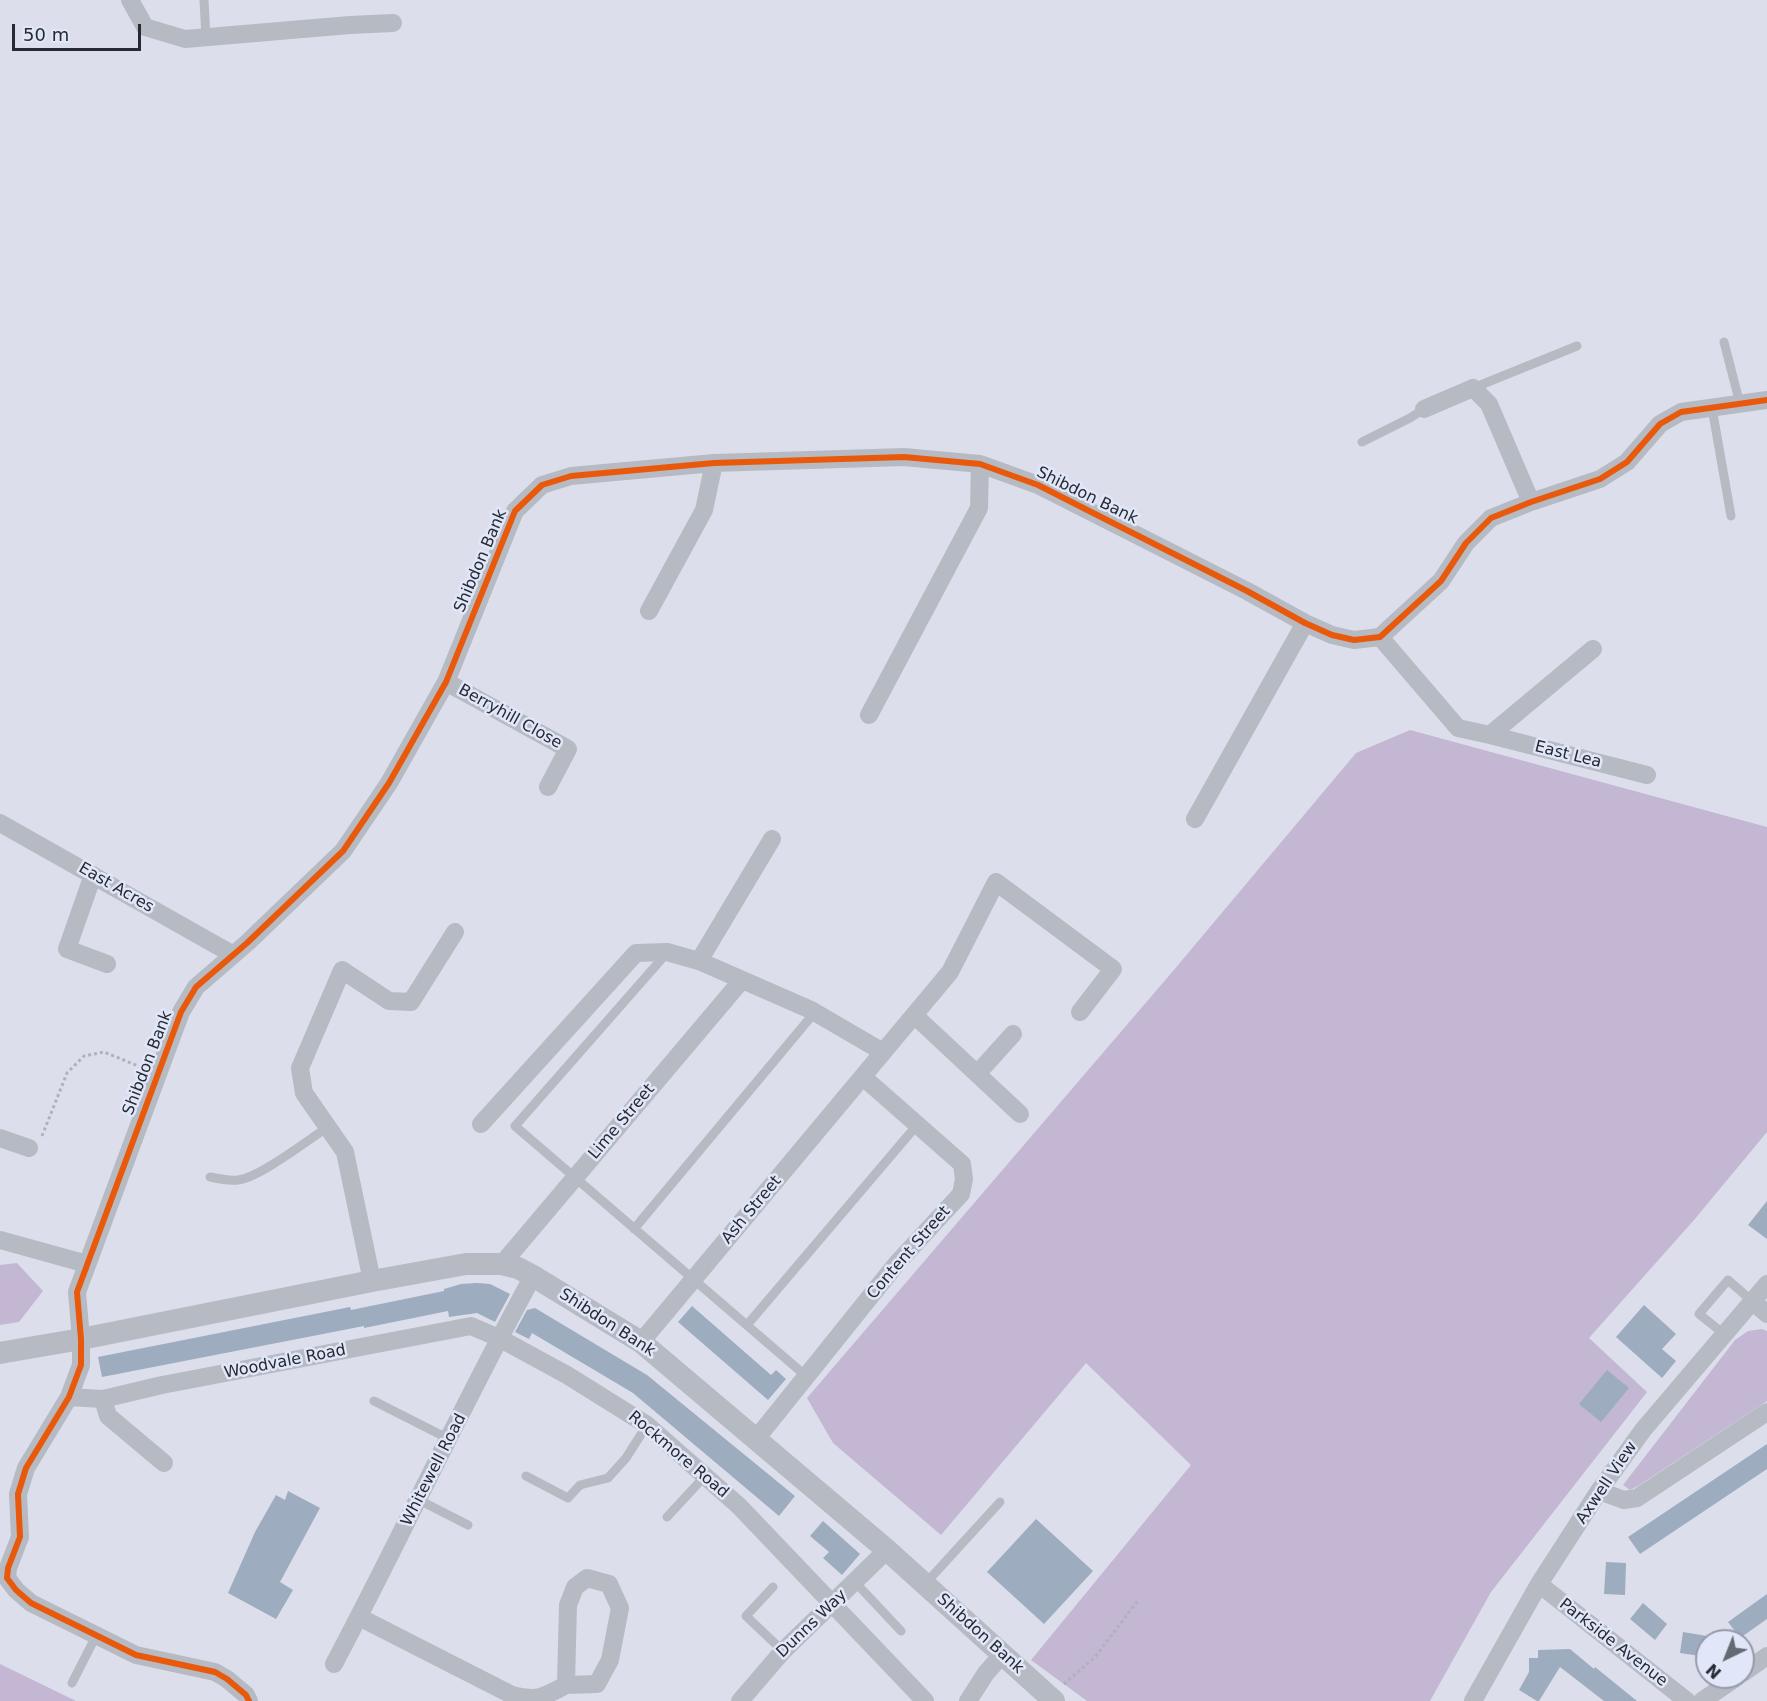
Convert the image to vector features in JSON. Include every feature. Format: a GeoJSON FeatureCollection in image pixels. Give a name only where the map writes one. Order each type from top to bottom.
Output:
{"type":"FeatureCollection","features":[{"type":"Feature","properties":{"kind":"street"},"geometry":{"type":"LineString","coordinates":[[130,0],[145,27],[185,39],[393,23]]}},
{"type":"Feature","properties":{"kind":"street"},"geometry":{"type":"LineString","coordinates":[[1424,409],[1473,388],[1489,404],[1531,502]]}},
{"type":"Feature","properties":{"kind":"street"},"geometry":{"type":"LineString","coordinates":[[1380,637],[1441,581],[1466,543],[1491,518],[1600,479],[1627,462],[1660,424],[1681,412],[1767,400]]}},
{"type":"Feature","properties":{"kind":"street","name":"Shibdon Bank"},"geometry":{"type":"LineString","coordinates":[[81,1339],[77,1292],[181,1012],[196,987],[247,943],[343,851],[388,783],[446,682],[515,511],[542,485],[571,476],[714,463],[904,457],[980,464],[1038,485],[1332,635],[1354,640],[1380,637]]}},
{"type":"Feature","properties":{"kind":"street"},"geometry":{"type":"LineString","coordinates":[[650,611],[704,510],[714,463]]}},
{"type":"Feature","properties":{"kind":"street"},"geometry":{"type":"LineString","coordinates":[[869,715],[979,508],[980,464]]}},
{"type":"Feature","properties":{"kind":"street"},"geometry":{"type":"LineString","coordinates":[[1195,819],[1305,623]]}},
{"type":"Feature","properties":{"kind":"street","name":"East Lea"},"geometry":{"type":"LineString","coordinates":[[1380,637],[1458,728],[1647,775]]}},
{"type":"Feature","properties":{"kind":"street"},"geometry":{"type":"LineString","coordinates":[[1490,735],[1593,649]]}},
{"type":"Feature","properties":{"kind":"street","name":"Berryhill Close"},"geometry":{"type":"LineString","coordinates":[[446,682],[568,749],[548,787]]}},
{"type":"Feature","properties":{"kind":"street","name":"East Acres"},"geometry":{"type":"LineString","coordinates":[[0,823],[232,954]]}},
{"type":"Feature","properties":{"kind":"street"},"geometry":{"type":"LineString","coordinates":[[699,961],[772,839]]}},
{"type":"Feature","properties":{"kind":"street"},"geometry":{"type":"LineString","coordinates":[[93,875],[67,949],[107,964]]}},
{"type":"Feature","properties":{"kind":"street","name":"Ash Street"},"geometry":{"type":"LineString","coordinates":[[641,1342],[950,972],[996,882],[1113,969],[1080,1012]]}},
{"type":"Feature","properties":{"kind":"street"},"geometry":{"type":"LineString","coordinates":[[372,1281],[345,1152],[304,1093],[300,1068],[342,970],[389,1001],[411,1002],[455,932]]}},
{"type":"Feature","properties":{"kind":"street"},"geometry":{"type":"LineString","coordinates":[[481,1124],[636,953],[667,952],[699,961],[815,1012],[883,1052]]}},
{"type":"Feature","properties":{"kind":"street","name":"Lime Street"},"geometry":{"type":"LineString","coordinates":[[502,1264],[742,980]]}},
{"type":"Feature","properties":{"kind":"street"},"geometry":{"type":"LineString","coordinates":[[914,1015],[1020,1114]]}},
{"type":"Feature","properties":{"kind":"street"},"geometry":{"type":"LineString","coordinates":[[977,1074],[1013,1034]]}},
{"type":"Feature","properties":{"kind":"street","name":"Content Street"},"geometry":{"type":"LineString","coordinates":[[756,1439],[898,1262],[961,1194],[964,1179],[962,1164],[863,1077]]}},
{"type":"Feature","properties":{"kind":"street"},"geometry":{"type":"LineString","coordinates":[[0,1138],[29,1148]]}},
{"type":"Feature","properties":{"kind":"street"},"geometry":{"type":"LineString","coordinates":[[0,1240],[87,1264]]}},
{"type":"Feature","properties":{"kind":"street","name":"Shibdon Bank"},"geometry":{"type":"LineString","coordinates":[[0,1353],[466,1264],[502,1264],[518,1268],[641,1342],[887,1550],[1052,1699]]}},
{"type":"Feature","properties":{"kind":"street","name":"Whitewell Road"},"geometry":{"type":"LineString","coordinates":[[334,1664],[499,1338],[533,1276]]}},
{"type":"Feature","properties":{"kind":"street","name":"Axwell View"},"geometry":{"type":"LineString","coordinates":[[1473,1701],[1539,1584],[1599,1491],[1643,1430],[1767,1284]]}},
{"type":"Feature","properties":{"kind":"street"},"geometry":{"type":"LineString","coordinates":[[1752,1301],[1767,1314]]}},
{"type":"Feature","properties":{"kind":"street","name":"Woodvale Road"},"geometry":{"type":"LineString","coordinates":[[69,1397],[103,1399],[162,1385],[471,1326],[499,1338]]}},
{"type":"Feature","properties":{"kind":"street","name":"Rockmore Road"},"geometry":{"type":"LineString","coordinates":[[499,1338],[567,1375],[647,1425],[739,1506],[925,1701]]}},
{"type":"Feature","properties":{"kind":"street"},"geometry":{"type":"LineString","coordinates":[[81,1339],[81,1365],[69,1397],[26,1468],[18,1494],[20,1537],[3,1581],[31,1604],[136,1655],[215,1672],[246,1695],[249,1701]]}},
{"type":"Feature","properties":{"kind":"street"},"geometry":{"type":"LineString","coordinates":[[103,1399],[108,1416],[164,1463]]}},
{"type":"Feature","properties":{"kind":"street"},"geometry":{"type":"LineString","coordinates":[[1599,1491],[1624,1500],[1637,1498],[1767,1412]]}},
{"type":"Feature","properties":{"kind":"street","name":"Dunns Way"},"geometry":{"type":"LineString","coordinates":[[740,1701],[783,1651],[887,1550]]}},
{"type":"Feature","properties":{"kind":"street"},"geometry":{"type":"LineString","coordinates":[[359,1617],[512,1695],[529,1700],[542,1698],[566,1685],[597,1684],[610,1660],[620,1608],[609,1584],[587,1578],[575,1587],[568,1605],[566,1685]]}},
{"type":"Feature","properties":{"kind":"street","name":"Parkside Avenue"},"geometry":{"type":"LineString","coordinates":[[1539,1584],[1687,1701]]}},
{"type":"Feature","properties":{"kind":"street"},"geometry":{"type":"LineString","coordinates":[[968,1701],[986,1673],[1002,1655]]}},
{"type":"Feature","properties":{"kind":"street"},"geometry":{"type":"LineString","coordinates":[[1702,1701],[1720,1689]]}},
{"type":"Feature","properties":{"kind":"lane"},"geometry":{"type":"LineString","coordinates":[[204,0],[207,38]]}},
{"type":"Feature","properties":{"kind":"lane"},"geometry":{"type":"LineString","coordinates":[[1725,342],[1740,404]]}},
{"type":"Feature","properties":{"kind":"lane"},"geometry":{"type":"LineString","coordinates":[[1473,388],[1577,346]]}},
{"type":"Feature","properties":{"kind":"lane"},"geometry":{"type":"LineString","coordinates":[[1712,408],[1731,516]]}},
{"type":"Feature","properties":{"kind":"lane"},"geometry":{"type":"LineString","coordinates":[[1362,442],[1424,409]]}},
{"type":"Feature","properties":{"kind":"lane"},"geometry":{"type":"LineString","coordinates":[[667,952],[515,1126],[806,1376]]}},
{"type":"Feature","properties":{"kind":"lane"},"geometry":{"type":"LineString","coordinates":[[634,1229],[815,1012]]}},
{"type":"Feature","properties":{"kind":"lane"},"geometry":{"type":"LineString","coordinates":[[747,1325],[917,1125]]}},
{"type":"Feature","properties":{"kind":"lane"},"geometry":{"type":"LineString","coordinates":[[210,1177],[239,1180],[255,1175],[328,1127]]}},
{"type":"Feature","properties":{"kind":"lane"},"geometry":{"type":"LineString","coordinates":[[1724,1334],[1699,1314],[1728,1280],[1752,1301]]}},
{"type":"Feature","properties":{"kind":"lane"},"geometry":{"type":"LineString","coordinates":[[374,1401],[449,1439]]}},
{"type":"Feature","properties":{"kind":"lane"},"geometry":{"type":"LineString","coordinates":[[526,1476],[568,1498],[580,1485],[608,1478],[626,1458],[647,1425]]}},
{"type":"Feature","properties":{"kind":"lane"},"geometry":{"type":"LineString","coordinates":[[667,1517],[705,1476]]}},
{"type":"Feature","properties":{"kind":"lane"},"geometry":{"type":"LineString","coordinates":[[419,1500],[468,1525]]}},
{"type":"Feature","properties":{"kind":"lane"},"geometry":{"type":"LineString","coordinates":[[925,1584],[1000,1502]]}},
{"type":"Feature","properties":{"kind":"lane"},"geometry":{"type":"LineString","coordinates":[[855,1582],[901,1631]]}},
{"type":"Feature","properties":{"kind":"lane"},"geometry":{"type":"LineString","coordinates":[[773,1587],[746,1616],[783,1651]]}},
{"type":"Feature","properties":{"kind":"lane"},"geometry":{"type":"LineString","coordinates":[[72,1683],[96,1636]]}},
{"type":"Feature","properties":{"kind":"path"},"geometry":{"type":"LineString","coordinates":[[29,1148],[36,1150],[67,1073],[84,1056],[104,1052],[157,1073]]}},
{"type":"Feature","properties":{"kind":"path"},"geometry":{"type":"LineString","coordinates":[[1052,1699],[1095,1657],[1139,1599]]}},
{"type":"Feature","properties":{"kind":"shaded area"},"geometry":{"type":"Polygon","coordinates":[[[1410,730],[1767,827],[1767,1132],[1694,1220],[1589,1338],[1647,1392],[1491,1592],[1430,1701],[1087,1701],[1031,1660],[1191,1465],[1086,1363],[941,1535],[833,1443],[807,1398],[1173,971],[1356,753],[1410,730]]]}},
{"type":"Feature","properties":{"kind":"shaded area"},"geometry":{"type":"Polygon","coordinates":[[[17,1263],[43,1291],[19,1322],[0,1325],[0,1265],[17,1263]]]}},
{"type":"Feature","properties":{"kind":"shaded area"},"geometry":{"type":"Polygon","coordinates":[[[1762,1329],[1767,1331],[1767,1401],[1638,1486],[1630,1490],[1623,1485],[1735,1340],[1748,1331],[1762,1329]]]}},
{"type":"Feature","properties":{"kind":"shaded area"},"geometry":{"type":"Polygon","coordinates":[[[0,1664],[76,1701],[0,1701],[0,1664]]]}},
{"type":"Feature","properties":{"kind":"building"},"geometry":{"type":"Polygon","coordinates":[[[1767,1201],[1767,1239],[1748,1225],[1767,1201]]]}},
{"type":"Feature","properties":{"kind":"building"},"geometry":{"type":"Polygon","coordinates":[[[461,1284],[490,1284],[510,1294],[495,1322],[477,1313],[449,1317],[448,1311],[102,1377],[98,1357],[350,1307],[351,1310],[444,1291],[444,1289],[461,1284]]]}},
{"type":"Feature","properties":{"kind":"building"},"geometry":{"type":"Polygon","coordinates":[[[1644,1305],[1676,1334],[1662,1349],[1676,1361],[1662,1378],[1616,1337],[1644,1305]]]}},
{"type":"Feature","properties":{"kind":"building"},"geometry":{"type":"Polygon","coordinates":[[[692,1306],[771,1375],[776,1370],[786,1379],[768,1400],[678,1322],[692,1306]]]}},
{"type":"Feature","properties":{"kind":"building"},"geometry":{"type":"Polygon","coordinates":[[[535,1308],[647,1375],[795,1496],[779,1516],[633,1393],[532,1333],[529,1339],[515,1332],[527,1310],[535,1308]]]}},
{"type":"Feature","properties":{"kind":"building"},"geometry":{"type":"Polygon","coordinates":[[[1607,1370],[1629,1388],[1601,1422],[1579,1404],[1607,1370]]]}},
{"type":"Feature","properties":{"kind":"building"},"geometry":{"type":"Polygon","coordinates":[[[1767,1444],[1767,1469],[1640,1554],[1628,1537],[1767,1444]]]}},
{"type":"Feature","properties":{"kind":"building"},"geometry":{"type":"Polygon","coordinates":[[[288,1491],[320,1508],[280,1582],[293,1590],[276,1619],[228,1593],[255,1532],[276,1495],[285,1500],[288,1491]]]}},
{"type":"Feature","properties":{"kind":"building"},"geometry":{"type":"Polygon","coordinates":[[[1036,1519],[1093,1571],[1044,1624],[987,1572],[1036,1519]]]}},
{"type":"Feature","properties":{"kind":"building"},"geometry":{"type":"Polygon","coordinates":[[[823,1521],[860,1554],[842,1575],[823,1558],[829,1552],[810,1536],[823,1521]]]}},
{"type":"Feature","properties":{"kind":"building"},"geometry":{"type":"Polygon","coordinates":[[[1606,1562],[1626,1563],[1625,1595],[1604,1594],[1606,1562]]]}},
{"type":"Feature","properties":{"kind":"building"},"geometry":{"type":"Polygon","coordinates":[[[1767,1594],[1767,1619],[1753,1629],[1733,1629],[1728,1622],[1767,1594]]]}},
{"type":"Feature","properties":{"kind":"building"},"geometry":{"type":"Polygon","coordinates":[[[1643,1603],[1667,1624],[1655,1640],[1630,1619],[1643,1603]]]}},
{"type":"Feature","properties":{"kind":"building"},"geometry":{"type":"Polygon","coordinates":[[[1683,1632],[1695,1634],[1695,1655],[1680,1653],[1683,1632]]]}},
{"type":"Feature","properties":{"kind":"building"},"geometry":{"type":"Polygon","coordinates":[[[1570,1649],[1637,1701],[1604,1701],[1560,1667],[1539,1701],[1519,1690],[1529,1672],[1529,1658],[1538,1658],[1538,1650],[1570,1649]]]}},
{"type":"Feature","properties":{"kind":"cycle path"},"geometry":{"type":"LineString","coordinates":[[249,1701],[246,1695],[215,1672],[136,1655],[31,1603],[16,1590],[7,1578],[8,1568],[20,1537],[18,1494],[26,1468],[69,1397],[81,1365],[77,1292],[181,1012],[196,987],[247,943],[343,851],[389,783],[446,682],[515,511],[542,485],[571,476],[714,463],[904,457],[980,464],[1038,485],[1305,623],[1332,635],[1354,640],[1380,637],[1441,581],[1466,543],[1491,518],[1600,479],[1627,462],[1660,424],[1681,412],[1767,400]]}}]}
